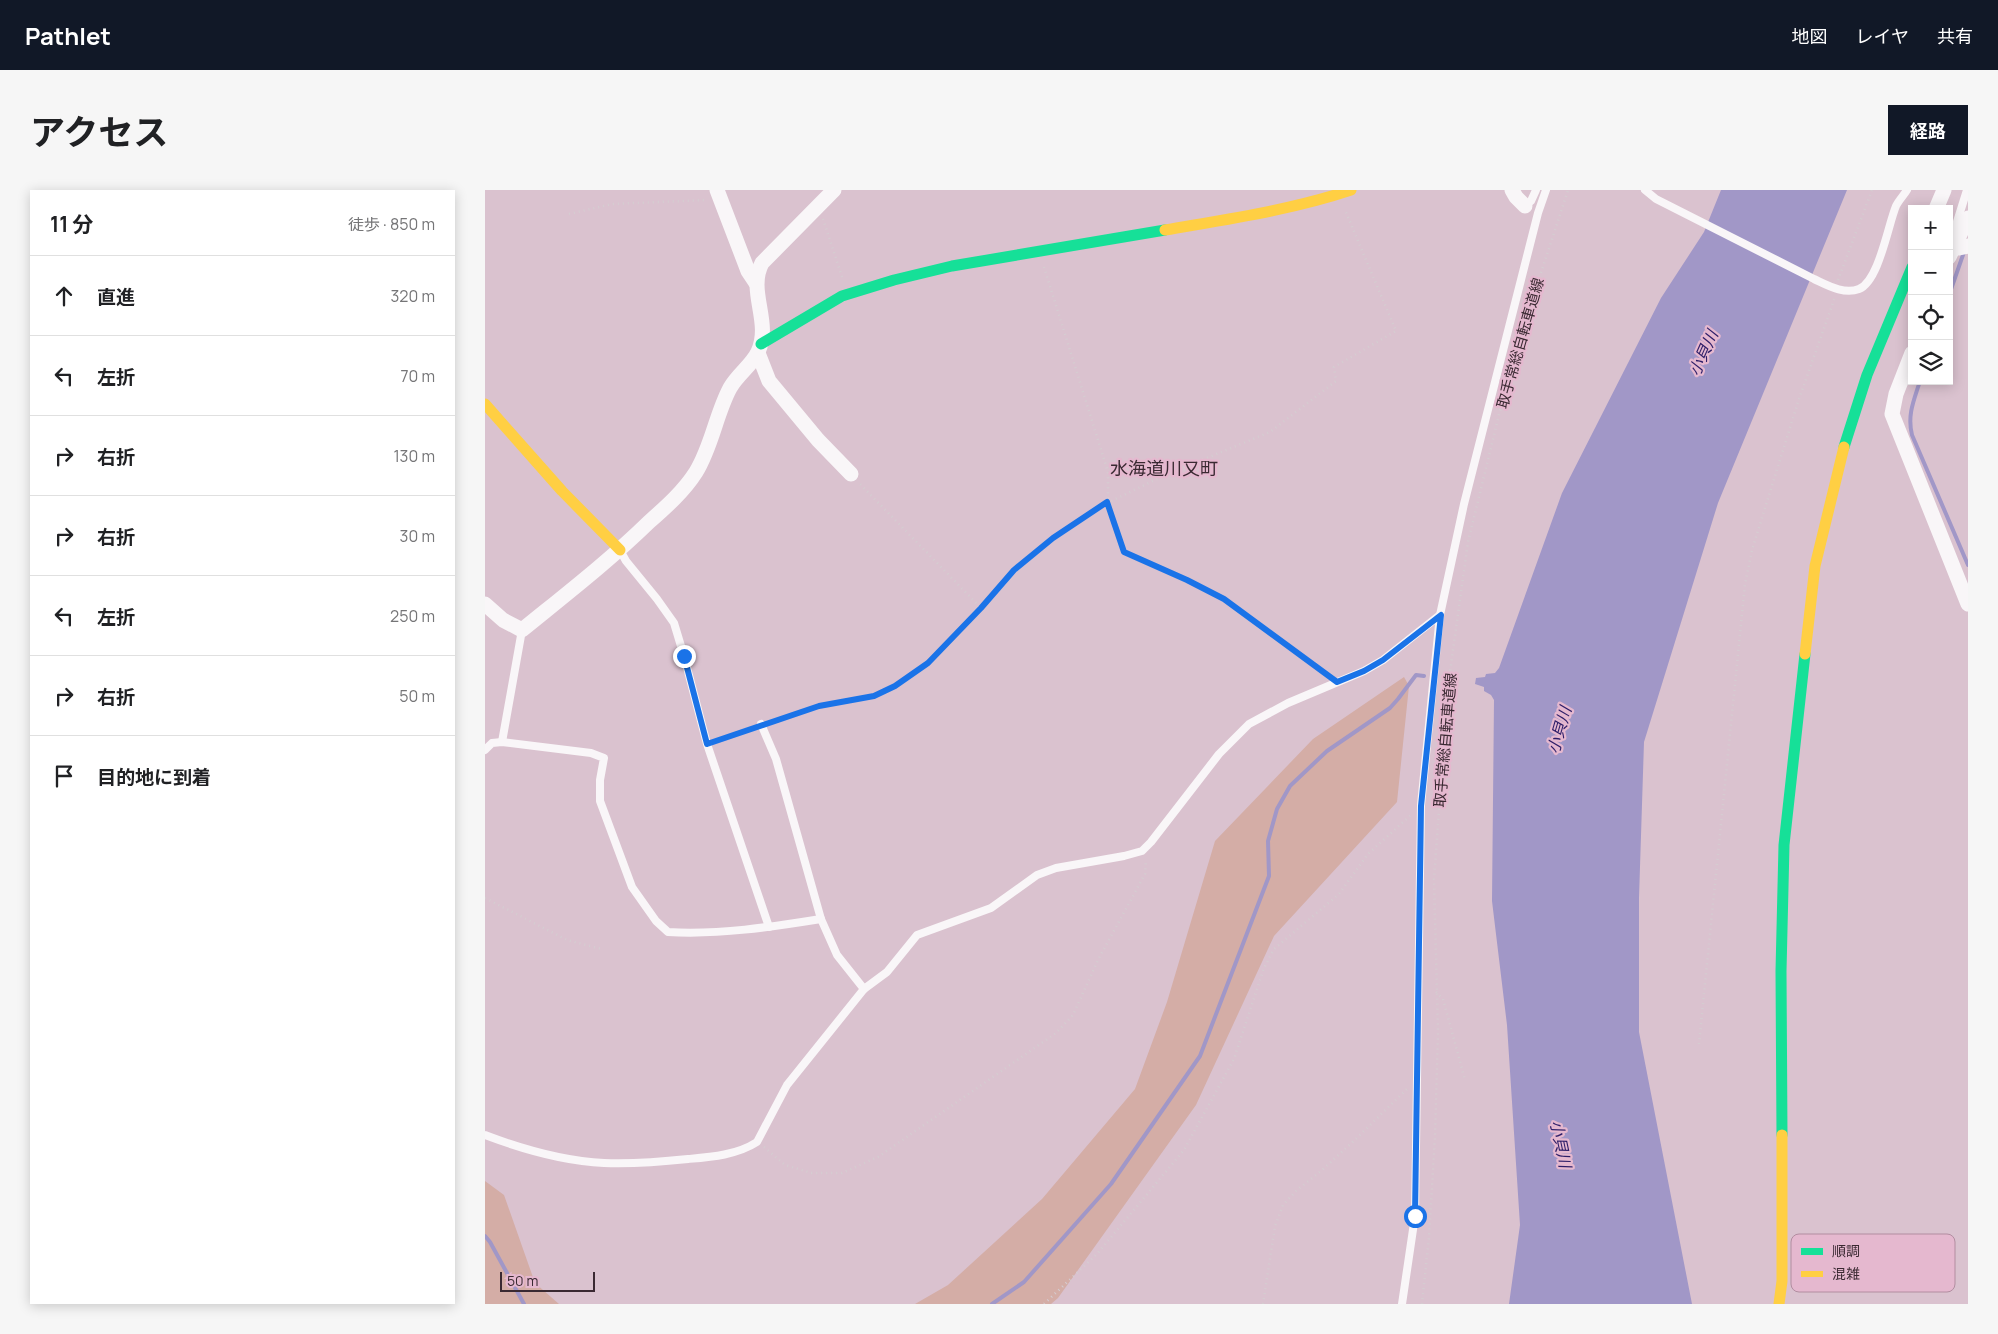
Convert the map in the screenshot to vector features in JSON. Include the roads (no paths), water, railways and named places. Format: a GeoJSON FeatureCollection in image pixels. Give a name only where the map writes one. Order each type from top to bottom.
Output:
{"type":"FeatureCollection","features":[{"type":"Feature","properties":{"kind":"street"},"geometry":{"type":"LineString","coordinates":[[833,190],[762,263],[757,272],[756,282],[762,317],[759,348],[769,381],[818,440],[851,474]]}},
{"type":"Feature","properties":{"kind":"street"},"geometry":{"type":"LineString","coordinates":[[485,604],[503,620],[522,630],[620,550],[675,498],[696,472],[709,445],[726,396],[736,378],[759,348],[807,316],[848,294],[894,280],[952,266],[1269,212],[1351,190]]}},
{"type":"Feature","properties":{"kind":"street"},"geometry":{"type":"LineString","coordinates":[[1511,190],[1516,198],[1525,206]]}},
{"type":"Feature","properties":{"kind":"street"},"geometry":{"type":"LineString","coordinates":[[1938,205],[1944,190]]}},
{"type":"Feature","properties":{"kind":"street"},"geometry":{"type":"LineString","coordinates":[[719,195],[748,271],[756,282]]}},
{"type":"Feature","properties":{"kind":"street"},"geometry":{"type":"LineString","coordinates":[[1957,249],[1968,218]]}},
{"type":"Feature","properties":{"kind":"street"},"geometry":{"type":"LineString","coordinates":[[1779,1304],[1782,1281],[1781,970],[1784,845],[1815,566],[1845,443],[1853,418],[1867,375],[1908,277]]}},
{"type":"Feature","properties":{"kind":"street"},"geometry":{"type":"LineString","coordinates":[[1908,363],[1896,394],[1892,414],[1968,604]]}},
{"type":"Feature","properties":{"kind":"street"},"geometry":{"type":"LineString","coordinates":[[485,404],[562,491],[620,550]]}},
{"type":"Feature","properties":{"kind":"lane"},"geometry":{"type":"LineString","coordinates":[[1525,206],[1531,202],[1536,190]]}},
{"type":"Feature","properties":{"kind":"lane"},"geometry":{"type":"LineString","coordinates":[[1402,1304],[1415,1216],[1421,806],[1441,615],[1464,504],[1538,213],[1546,190]]}},
{"type":"Feature","properties":{"kind":"lane"},"geometry":{"type":"LineString","coordinates":[[1645,190],[1656,199],[1814,279],[1836,289],[1852,290],[1860,289],[1867,282],[1885,244],[1896,206],[1907,190]]}},
{"type":"Feature","properties":{"kind":"lane"},"geometry":{"type":"LineString","coordinates":[[1957,249],[1956,225],[1967,190]]}},
{"type":"Feature","properties":{"kind":"lane"},"geometry":{"type":"LineString","coordinates":[[620,550],[626,561],[674,623],[707,744],[769,927]]}},
{"type":"Feature","properties":{"kind":"lane"},"geometry":{"type":"LineString","coordinates":[[485,1135],[510,1144],[572,1160],[603,1163],[635,1163],[720,1156],[749,1148],[757,1142],[787,1085],[864,989],[887,972],[917,935],[991,908],[1037,875],[1056,868],[1142,851],[1219,754],[1249,724],[1288,703],[1364,671],[1383,660],[1441,615]]}},
{"type":"Feature","properties":{"kind":"lane"},"geometry":{"type":"LineString","coordinates":[[501,742],[522,630]]}},
{"type":"Feature","properties":{"kind":"lane"},"geometry":{"type":"LineString","coordinates":[[761,724],[776,759],[821,919],[837,954],[864,989]]}},
{"type":"Feature","properties":{"kind":"lane"},"geometry":{"type":"LineString","coordinates":[[485,750],[492,743],[501,742],[591,753],[604,758],[599,801],[632,886],[656,920],[669,932],[703,932],[769,927],[821,919]]}},
{"type":"Feature","properties":{"kind":"water","name":"小貝川"},"geometry":{"type":"Polygon","coordinates":[[[1721,190],[1847,190],[1718,503],[1644,742],[1639,898],[1639,1032],[1692,1304],[1509,1304],[1520,1225],[1507,1025],[1492,901],[1494,700],[1491,695],[1484,691],[1484,687],[1475,684],[1476,678],[1495,673],[1499,668],[1562,493],[1661,298],[1704,232],[1721,190]]]}},
{"type":"Feature","properties":{"kind":"waterway"},"geometry":{"type":"LineString","coordinates":[[1953,284],[1964,252]]}},
{"type":"Feature","properties":{"kind":"waterway"},"geometry":{"type":"LineString","coordinates":[[1919,385],[1910,421],[1912,435],[1968,565]]}},
{"type":"Feature","properties":{"kind":"waterway"},"geometry":{"type":"LineString","coordinates":[[992,1304],[1024,1282],[1111,1184],[1200,1056],[1269,876],[1268,841],[1277,809],[1290,786],[1327,751],[1390,708],[1416,675],[1424,676]]}},
{"type":"Feature","properties":{"kind":"waterway"},"geometry":{"type":"LineString","coordinates":[[485,1236],[524,1304]]}},
{"type":"Feature","properties":{"kind":"district","name":"水海道川又町"},"geometry":{"type":"Point","coordinates":[1164,468]}}]}
